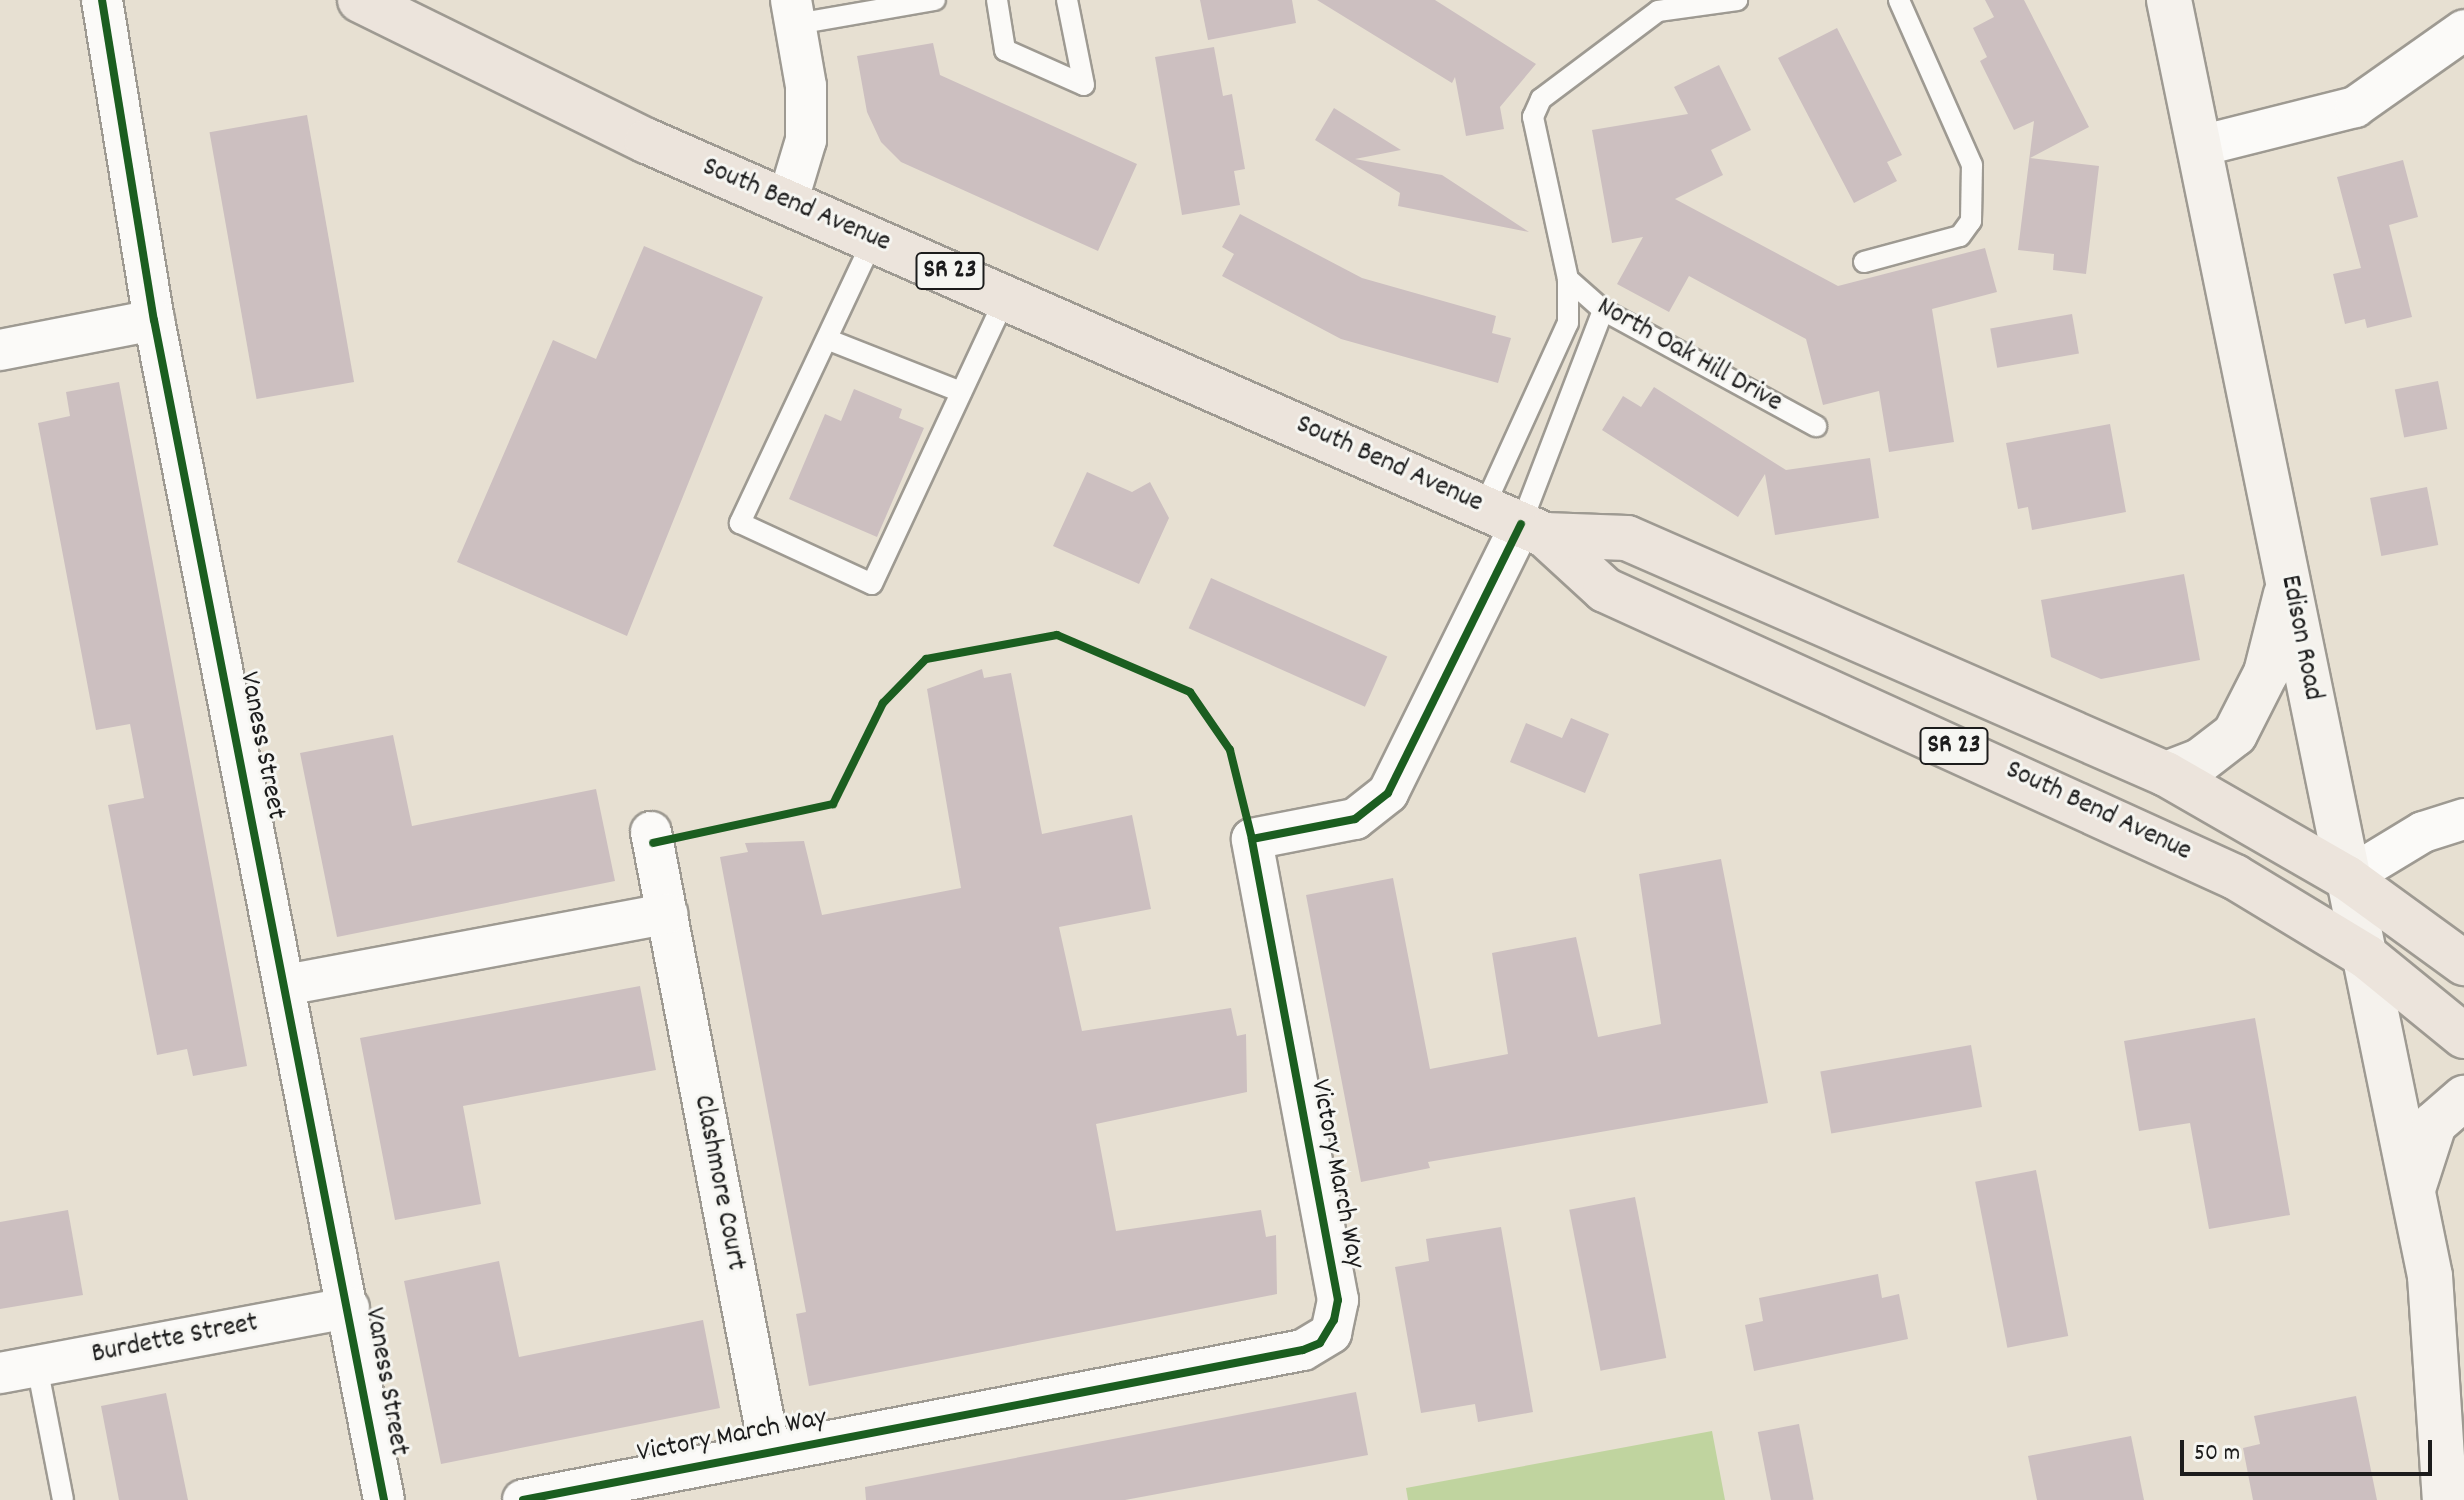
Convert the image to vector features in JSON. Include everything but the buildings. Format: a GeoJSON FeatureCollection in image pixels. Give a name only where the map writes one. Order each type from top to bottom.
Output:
{"type":"FeatureCollection","features":[{"type":"Feature","properties":{"kind":"main road","name":"South Bend Avenue"},"geometry":{"type":"LineString","coordinates":[[360,0],[448,49],[787,203],[1007,294],[1517,522],[1605,590],[2210,864],[2367,957],[2464,1036]]}},
{"type":"Feature","properties":{"kind":"main road","name":"Edison Road"},"geometry":{"type":"LineString","coordinates":[[2169,0],[2430,1276],[2445,1500]]}},
{"type":"Feature","properties":{"kind":"main road","name":"South Bend Avenue"},"geometry":{"type":"LineString","coordinates":[[1517,522],[1627,538],[2166,774],[2347,878],[2464,963]]}},
{"type":"Feature","properties":{"kind":"main road"},"geometry":{"type":"LineString","coordinates":[[2166,774],[2200,761],[2235,734],[2266,673],[2289,584]]}},
{"type":"Feature","properties":{"kind":"main road"},"geometry":{"type":"LineString","coordinates":[[2413,1188],[2434,1124],[2464,1098]]}},
{"type":"Feature","properties":{"kind":"main road","name":"Edison Road"},"geometry":{"type":"LineString","coordinates":[[2430,1276],[2464,1369]]}},
{"type":"Feature","properties":{"kind":"street","name":"Vaness Street"},"geometry":{"type":"LineString","coordinates":[[102,0],[154,320],[384,1500]]}},
{"type":"Feature","properties":{"kind":"street"},"geometry":{"type":"LineString","coordinates":[[787,203],[806,140],[794,12]]}},
{"type":"Feature","properties":{"kind":"street"},"geometry":{"type":"LineString","coordinates":[[2200,146],[2355,107],[2464,30]]}},
{"type":"Feature","properties":{"kind":"street"},"geometry":{"type":"LineString","coordinates":[[0,350],[154,320]]}},
{"type":"Feature","properties":{"kind":"street","name":"Victory March Way"},"geometry":{"type":"LineString","coordinates":[[523,1500],[1303,1350],[1331,1333],[1338,1300],[1252,839],[1355,819],[1388,793],[1517,522]]}},
{"type":"Feature","properties":{"kind":"street"},"geometry":{"type":"LineString","coordinates":[[2347,878],[2423,832],[2464,819]]}},
{"type":"Feature","properties":{"kind":"street","name":"Clashmore Court"},"geometry":{"type":"LineString","coordinates":[[651,832],[770,1452]]}},
{"type":"Feature","properties":{"kind":"street"},"geometry":{"type":"LineString","coordinates":[[286,985],[667,914]]}},
{"type":"Feature","properties":{"kind":"street","name":"Burdette Street"},"geometry":{"type":"LineString","coordinates":[[19,1370],[349,1308]]}},
{"type":"Feature","properties":{"kind":"lane"},"geometry":{"type":"LineString","coordinates":[[794,12],[935,0]]}},
{"type":"Feature","properties":{"kind":"lane"},"geometry":{"type":"LineString","coordinates":[[997,0],[1005,50],[1084,85],[1067,0]]}},
{"type":"Feature","properties":{"kind":"lane"},"geometry":{"type":"LineString","coordinates":[[1517,522],[1568,323],[1568,279],[1557,240],[1533,117],[1541,99],[1658,11],[1737,0]]}},
{"type":"Feature","properties":{"kind":"lane"},"geometry":{"type":"LineString","coordinates":[[1864,262],[1960,236],[1971,221],[1972,165],[1899,0]]}},
{"type":"Feature","properties":{"kind":"lane"},"geometry":{"type":"LineString","coordinates":[[873,240],[829,340],[740,523],[872,584],[1007,294]]}},
{"type":"Feature","properties":{"kind":"lane","name":"North Oak Hill Drive"},"geometry":{"type":"LineString","coordinates":[[1568,279],[1603,310],[1816,426]]}},
{"type":"Feature","properties":{"kind":"lane"},"geometry":{"type":"LineString","coordinates":[[1517,522],[1603,310]]}},
{"type":"Feature","properties":{"kind":"lane"},"geometry":{"type":"LineString","coordinates":[[829,340],[961,392]]}},
{"type":"Feature","properties":{"kind":"lane"},"geometry":{"type":"LineString","coordinates":[[19,1370],[63,1500]]}},
{"type":"Feature","properties":{"kind":"green space"},"geometry":{"type":"Polygon","coordinates":[[[1712,1431],[1725,1500],[1408,1500],[1406,1488],[1712,1431]]]}},
{"type":"Feature","properties":{"kind":"cycle path"},"geometry":{"type":"LineString","coordinates":[[102,0],[154,320],[384,1500]]}},
{"type":"Feature","properties":{"kind":"cycle path"},"geometry":{"type":"LineString","coordinates":[[1252,839],[1355,819],[1388,793],[1521,524]]}},
{"type":"Feature","properties":{"kind":"cycle path"},"geometry":{"type":"LineString","coordinates":[[523,1500],[1303,1350],[1320,1343],[1334,1320],[1338,1300],[1252,839],[1230,750],[1190,692],[1057,635],[926,659],[883,703],[833,804],[653,843]]}}]}
